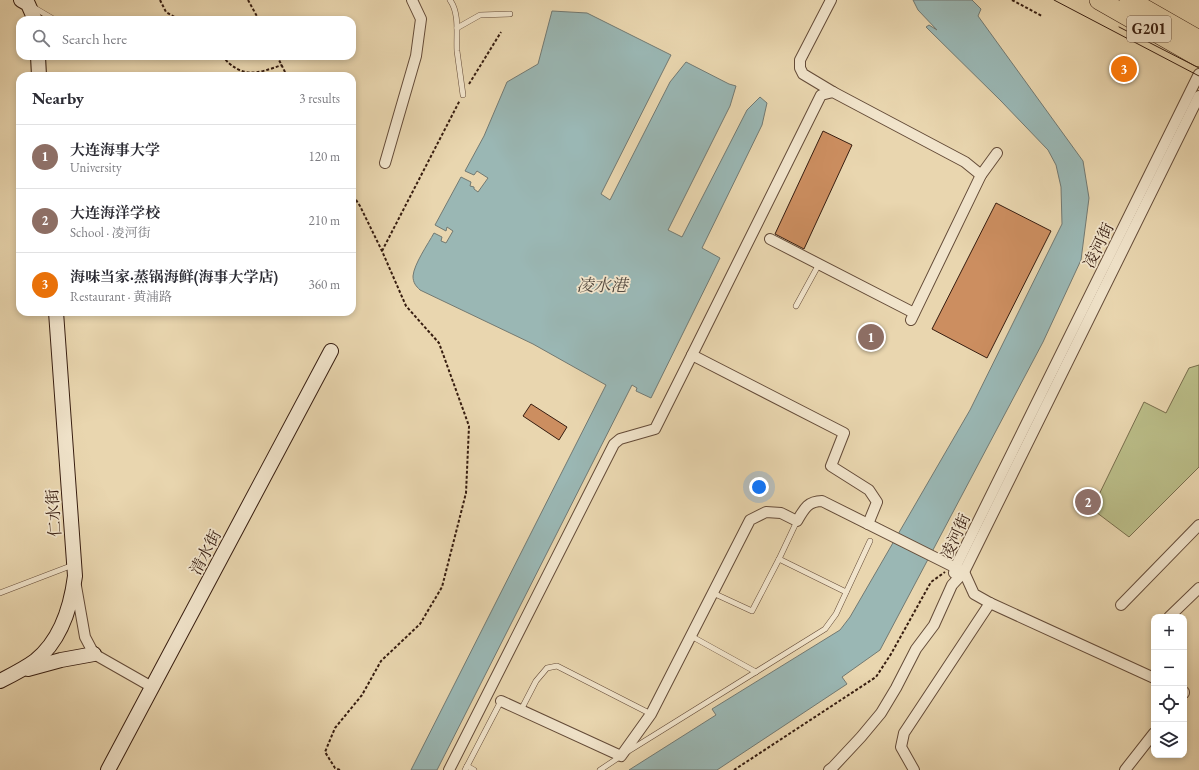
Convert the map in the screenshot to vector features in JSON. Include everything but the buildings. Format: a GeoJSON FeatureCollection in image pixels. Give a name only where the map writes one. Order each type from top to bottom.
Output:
{"type":"FeatureCollection","features":[{"type":"Feature","properties":{"kind":"highway","name":"G201"},"geometry":{"type":"LineString","coordinates":[[1099,0],[1199,57]]}},
{"type":"Feature","properties":{"kind":"highway","name":"G201"},"geometry":{"type":"LineString","coordinates":[[1129,0],[1199,40]]}},
{"type":"Feature","properties":{"kind":"street"},"geometry":{"type":"LineString","coordinates":[[385,163],[416,56],[421,19],[412,0]]}},
{"type":"Feature","properties":{"kind":"street"},"geometry":{"type":"LineString","coordinates":[[831,0],[800,60],[800,68],[803,74],[833,92],[965,162],[981,175]]}},
{"type":"Feature","properties":{"kind":"street"},"geometry":{"type":"LineString","coordinates":[[25,2],[33,16]]}},
{"type":"Feature","properties":{"kind":"street"},"geometry":{"type":"LineString","coordinates":[[38,60],[39,72]]}},
{"type":"Feature","properties":{"kind":"street","name":"凌河街"},"geometry":{"type":"LineString","coordinates":[[829,770],[861,737],[882,712],[916,649],[934,624],[952,585],[955,570],[1199,74]]}},
{"type":"Feature","properties":{"kind":"street"},"geometry":{"type":"LineString","coordinates":[[449,770],[614,444],[620,439],[655,429],[821,95],[833,92]]}},
{"type":"Feature","properties":{"kind":"street","name":"凌河街"},"geometry":{"type":"LineString","coordinates":[[955,570],[1199,96]]}},
{"type":"Feature","properties":{"kind":"street"},"geometry":{"type":"LineString","coordinates":[[770,239],[913,316],[981,175],[997,153]]}},
{"type":"Feature","properties":{"kind":"street","name":"仁水街"},"geometry":{"type":"LineString","coordinates":[[0,681],[17,673],[35,661],[48,647],[57,634],[70,602],[74,570],[56,316]]}},
{"type":"Feature","properties":{"kind":"street","name":"清水街"},"geometry":{"type":"LineString","coordinates":[[108,770],[331,351]]}},
{"type":"Feature","properties":{"kind":"street"},"geometry":{"type":"LineString","coordinates":[[692,355],[844,433],[831,466],[869,490],[877,502],[868,524]]}},
{"type":"Feature","properties":{"kind":"street"},"geometry":{"type":"LineString","coordinates":[[501,701],[621,756],[651,714],[750,520],[766,512],[782,513],[797,520],[805,507],[815,501],[822,501],[941,561],[955,570],[974,594],[990,603],[1151,677]]}},
{"type":"Feature","properties":{"kind":"street"},"geometry":{"type":"LineString","coordinates":[[1121,605],[1199,524]]}},
{"type":"Feature","properties":{"kind":"street"},"geometry":{"type":"LineString","coordinates":[[74,570],[85,637],[94,654],[152,687]]}},
{"type":"Feature","properties":{"kind":"street"},"geometry":{"type":"LineString","coordinates":[[1172,614],[1199,588]]}},
{"type":"Feature","properties":{"kind":"street"},"geometry":{"type":"LineString","coordinates":[[914,770],[901,747],[904,733],[990,603]]}},
{"type":"Feature","properties":{"kind":"street"},"geometry":{"type":"LineString","coordinates":[[17,673],[61,660],[94,654]]}},
{"type":"Feature","properties":{"kind":"street"},"geometry":{"type":"LineString","coordinates":[[1125,770],[1151,737]]}},
{"type":"Feature","properties":{"kind":"lane"},"geometry":{"type":"LineString","coordinates":[[450,0],[454,5],[457,28],[457,50],[463,94]]}},
{"type":"Feature","properties":{"kind":"lane"},"geometry":{"type":"LineString","coordinates":[[25,2],[48,16]]}},
{"type":"Feature","properties":{"kind":"lane"},"geometry":{"type":"LineString","coordinates":[[457,28],[480,16],[510,14]]}},
{"type":"Feature","properties":{"kind":"lane"},"geometry":{"type":"LineString","coordinates":[[796,306],[818,264]]}},
{"type":"Feature","properties":{"kind":"lane"},"geometry":{"type":"LineString","coordinates":[[713,593],[752,611],[797,520]]}},
{"type":"Feature","properties":{"kind":"lane"},"geometry":{"type":"LineString","coordinates":[[600,770],[825,629],[836,614],[870,541]]}},
{"type":"Feature","properties":{"kind":"lane"},"geometry":{"type":"LineString","coordinates":[[779,559],[846,592]]}},
{"type":"Feature","properties":{"kind":"lane"},"geometry":{"type":"LineString","coordinates":[[0,593],[74,570]]}},
{"type":"Feature","properties":{"kind":"lane"},"geometry":{"type":"LineString","coordinates":[[691,636],[756,672]]}},
{"type":"Feature","properties":{"kind":"lane"},"geometry":{"type":"LineString","coordinates":[[521,710],[536,681],[547,668],[557,666],[651,714]]}},
{"type":"Feature","properties":{"kind":"lane"},"geometry":{"type":"LineString","coordinates":[[474,770],[466,768],[501,701]]}},
{"type":"Feature","properties":{"kind":"path"},"geometry":{"type":"LineString","coordinates":[[160,0],[166,12],[173,16]]}},
{"type":"Feature","properties":{"kind":"path"},"geometry":{"type":"LineString","coordinates":[[248,0],[257,16]]}},
{"type":"Feature","properties":{"kind":"path"},"geometry":{"type":"LineString","coordinates":[[1012,0],[1042,16]]}},
{"type":"Feature","properties":{"kind":"path"},"geometry":{"type":"LineString","coordinates":[[382,251],[463,94],[501,32]]}},
{"type":"Feature","properties":{"kind":"path"},"geometry":{"type":"LineString","coordinates":[[226,60],[229,64],[244,72]]}},
{"type":"Feature","properties":{"kind":"path"},"geometry":{"type":"LineString","coordinates":[[279,60],[285,72]]}},
{"type":"Feature","properties":{"kind":"path"},"geometry":{"type":"LineString","coordinates":[[262,72],[282,65]]}},
{"type":"Feature","properties":{"kind":"path"},"geometry":{"type":"LineString","coordinates":[[340,770],[335,768],[325,752],[335,728],[362,695],[381,661],[420,624],[442,588],[466,493],[469,426],[439,343],[406,306],[382,251],[356,200]]}},
{"type":"Feature","properties":{"kind":"path"},"geometry":{"type":"LineString","coordinates":[[734,770],[876,677],[891,654],[931,582],[955,570]]}},
{"type":"Feature","properties":{"kind":"green space"},"geometry":{"type":"Polygon","coordinates":[[[1199,365],[1199,467],[1129,537],[1092,509],[1144,402],[1166,413],[1189,368],[1199,365]]]}},
{"type":"Feature","properties":{"kind":"water"},"geometry":{"type":"Polygon","coordinates":[[[913,0],[972,0],[981,9],[978,16],[1083,161],[1089,198],[1081,260],[1043,342],[880,650],[842,677],[847,684],[717,770],[629,770],[716,715],[712,709],[840,630],[850,617],[970,410],[1062,224],[1061,187],[1056,165],[1048,150],[926,27],[929,25],[937,30],[918,10],[913,0]]]}},
{"type":"Feature","properties":{"kind":"water","name":"凌水港"},"geometry":{"type":"Polygon","coordinates":[[[552,11],[587,13],[671,55],[601,194],[610,200],[670,82],[686,62],[729,84],[736,86],[730,106],[668,230],[682,237],[747,110],[760,97],[767,103],[762,125],[702,248],[720,258],[651,398],[636,391],[637,388],[632,385],[437,770],[411,770],[606,385],[533,344],[420,290],[415,284],[413,278],[416,266],[434,233],[442,237],[441,241],[446,243],[453,231],[447,227],[446,231],[435,225],[461,177],[471,182],[470,186],[474,187],[474,189],[478,192],[488,178],[477,171],[474,175],[465,171],[484,136],[507,82],[538,64],[552,11]]]}},
{"type":"Feature","properties":{"kind":"tram line"},"geometry":{"type":"LineString","coordinates":[[1054,0],[1199,76]]}},
{"type":"Feature","properties":{"kind":"tram line"},"geometry":{"type":"LineString","coordinates":[[1119,27],[1199,68]]}},
{"type":"Feature","properties":{"kind":"place","name":"海味当家·蒸锅海鲜(海事大学店)"},"geometry":{"type":"Point","coordinates":[1124,69]}},
{"type":"Feature","properties":{"kind":"place","name":"大连海事大学"},"geometry":{"type":"Point","coordinates":[871,337]}},
{"type":"Feature","properties":{"kind":"place","name":"大连海洋学校"},"geometry":{"type":"Point","coordinates":[1088,502]}}]}
